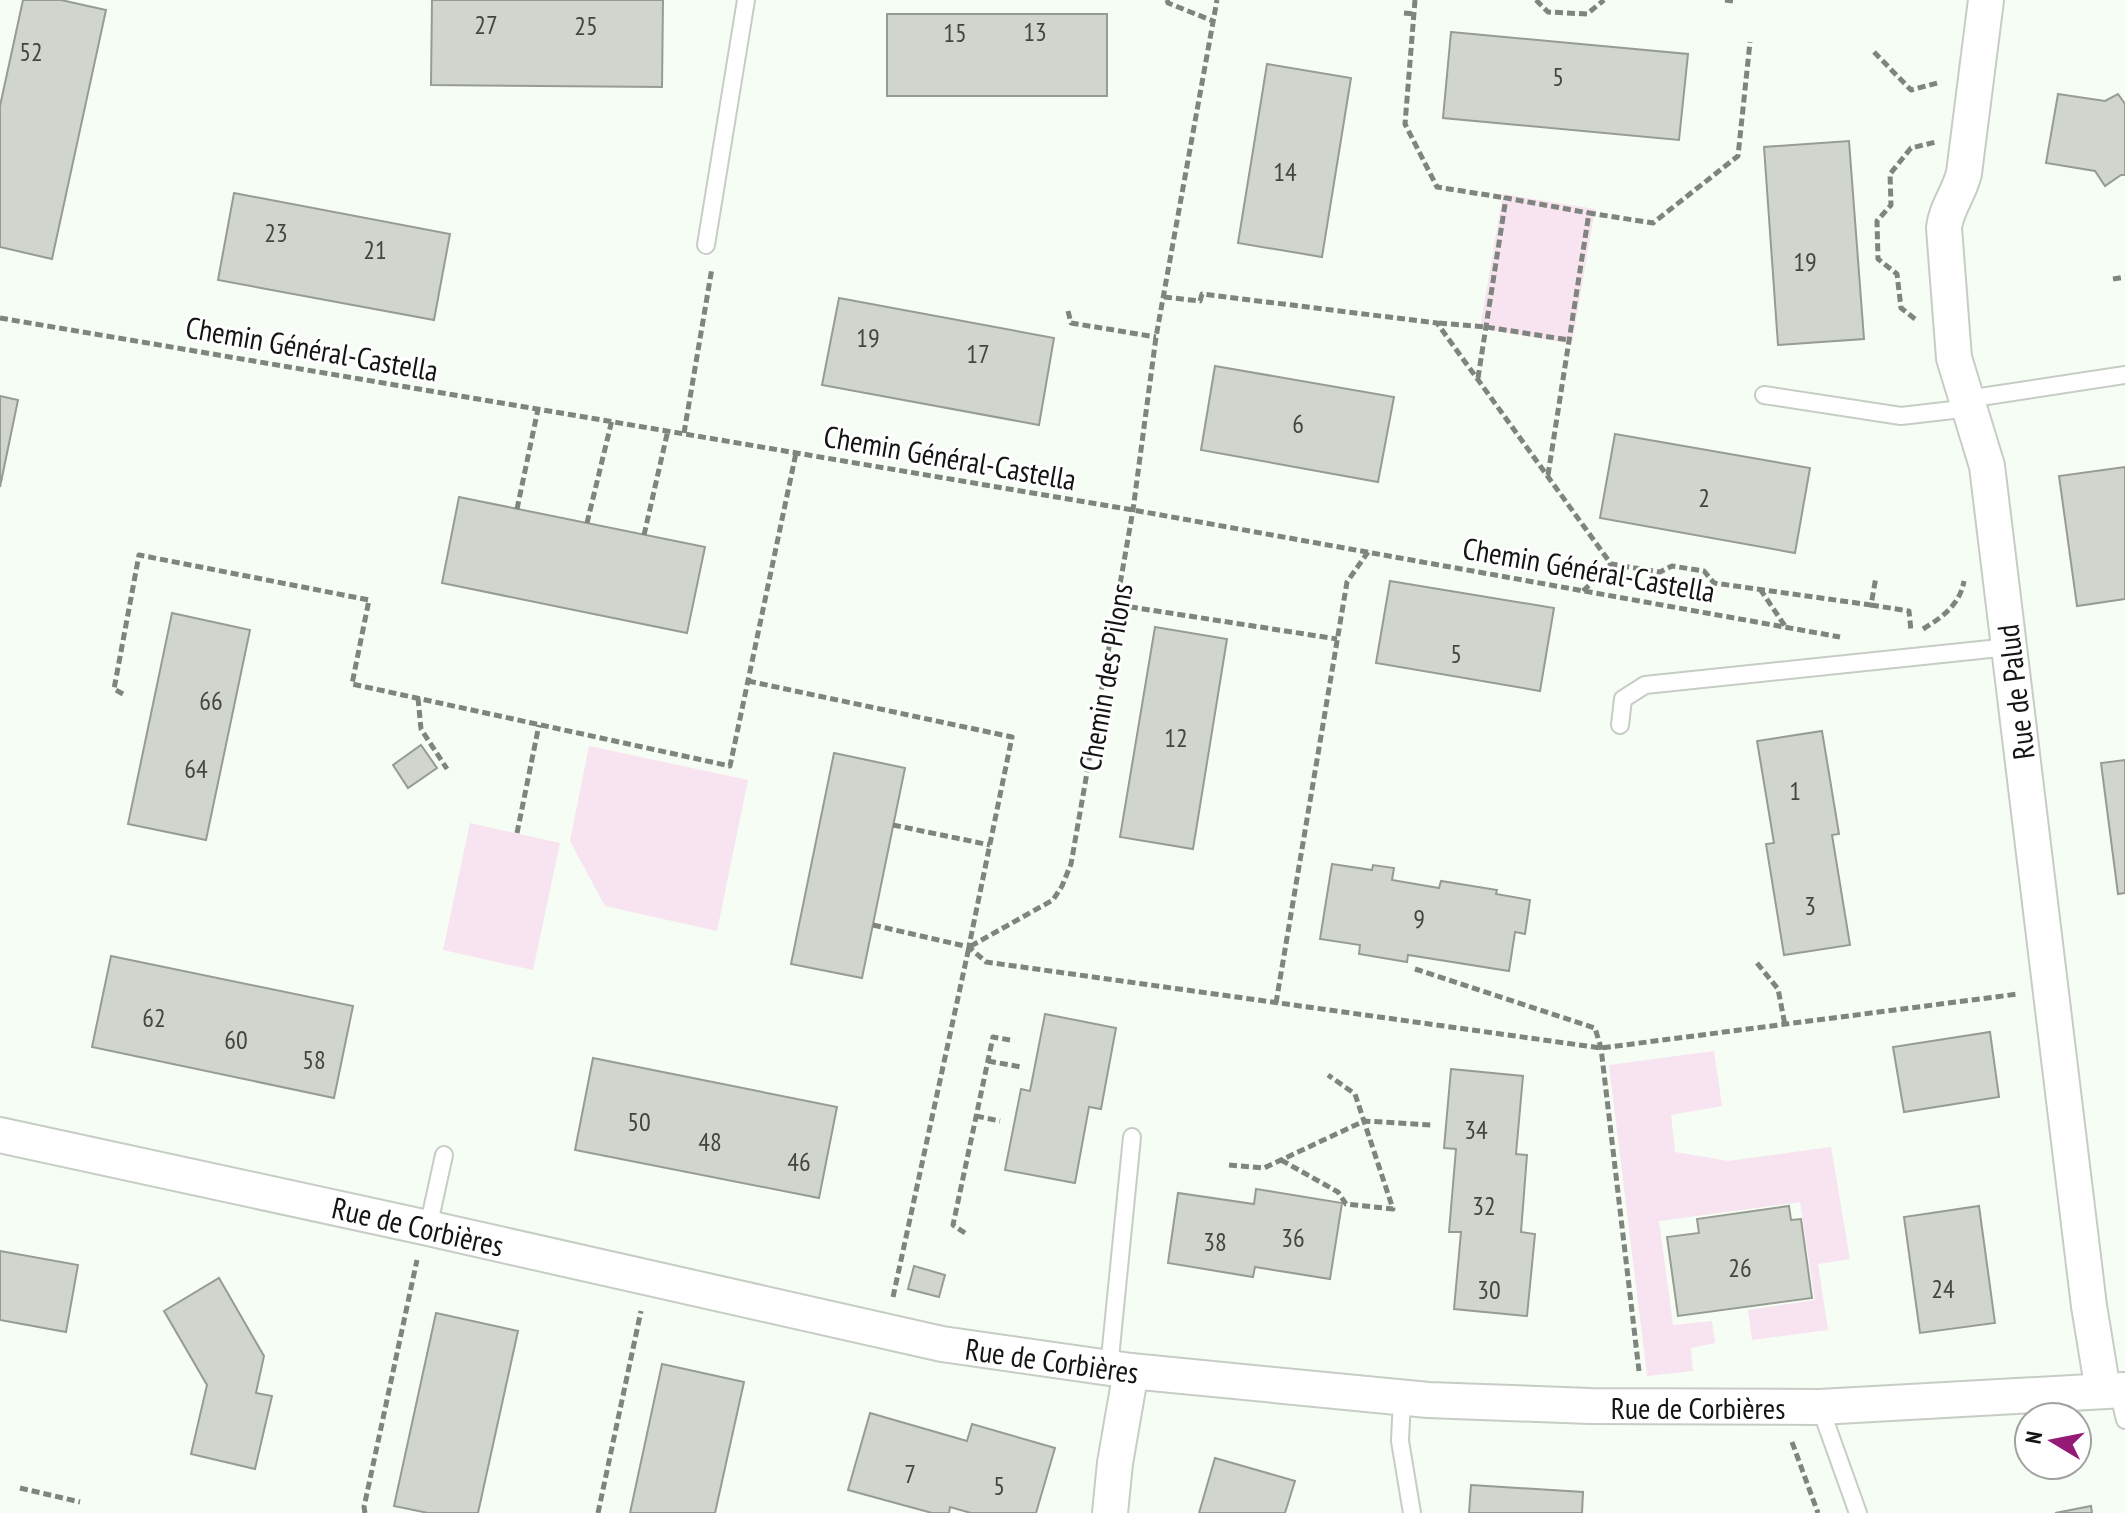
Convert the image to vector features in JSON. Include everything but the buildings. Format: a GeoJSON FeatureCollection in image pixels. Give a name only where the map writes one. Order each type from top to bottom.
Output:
{"type":"FeatureCollection","features":[{"type":"Feature","properties":{"kind":"street","name":"Rue de Palud"},"geometry":{"type":"LineString","coordinates":[[1986,0],[1964,173],[1961,186],[1945,214],[1954,358],[1987,466],[2089,1306],[2118,1398]]}},
{"type":"Feature","properties":{"kind":"street","name":"Rue de Corbières"},"geometry":{"type":"LineString","coordinates":[[0,1135],[422,1244],[942,1344],[1120,1370],[1402,1398],[1590,1406],[1820,1407],[2118,1398]]}},
{"type":"Feature","properties":{"kind":"street"},"geometry":{"type":"LineString","coordinates":[[1110,1513],[1120,1370]]}},
{"type":"Feature","properties":{"kind":"lane"},"geometry":{"type":"LineString","coordinates":[[706,245],[746,0]]}},
{"type":"Feature","properties":{"kind":"lane"},"geometry":{"type":"LineString","coordinates":[[1764,395],[1901,416],[2125,375]]}},
{"type":"Feature","properties":{"kind":"lane"},"geometry":{"type":"LineString","coordinates":[[1620,725],[1623,699],[1645,685],[2009,647]]}},
{"type":"Feature","properties":{"kind":"lane"},"geometry":{"type":"LineString","coordinates":[[1120,1370],[1132,1137]]}},
{"type":"Feature","properties":{"kind":"lane"},"geometry":{"type":"LineString","coordinates":[[422,1244],[444,1155]]}},
{"type":"Feature","properties":{"kind":"lane"},"geometry":{"type":"LineString","coordinates":[[1402,1398],[1400,1441],[1412,1513]]}},
{"type":"Feature","properties":{"kind":"lane"},"geometry":{"type":"LineString","coordinates":[[1820,1407],[1858,1513]]}},
{"type":"Feature","properties":{"kind":"path"},"geometry":{"type":"LineString","coordinates":[[1167,0],[1213,21]]}},
{"type":"Feature","properties":{"kind":"path","name":"Chemin des Pilons"},"geometry":{"type":"LineString","coordinates":[[969,947],[1053,900],[1071,864],[1118,605],[1156,337],[1217,0]]}},
{"type":"Feature","properties":{"kind":"path"},"geometry":{"type":"LineString","coordinates":[[1415,0],[1405,124],[1437,187],[1653,223],[1738,156],[1750,42]]}},
{"type":"Feature","properties":{"kind":"path"},"geometry":{"type":"LineString","coordinates":[[1536,0],[1548,12],[1587,14],[1604,0]]}},
{"type":"Feature","properties":{"kind":"path"},"geometry":{"type":"LineString","coordinates":[[1725,0],[1733,1]]}},
{"type":"Feature","properties":{"kind":"path"},"geometry":{"type":"LineString","coordinates":[[1404,13],[1414,14]]}},
{"type":"Feature","properties":{"kind":"path"},"geometry":{"type":"LineString","coordinates":[[1874,52],[1911,90],[1977,71]]}},
{"type":"Feature","properties":{"kind":"path"},"geometry":{"type":"LineString","coordinates":[[1478,379],[1506,198]]}},
{"type":"Feature","properties":{"kind":"path"},"geometry":{"type":"LineString","coordinates":[[1548,476],[1589,213]]}},
{"type":"Feature","properties":{"kind":"path"},"geometry":{"type":"LineString","coordinates":[[684,433],[713,262]]}},
{"type":"Feature","properties":{"kind":"path"},"geometry":{"type":"LineString","coordinates":[[2113,279],[2125,277]]}},
{"type":"Feature","properties":{"kind":"path"},"geometry":{"type":"LineString","coordinates":[[1164,297],[1200,301],[1202,294],[1486,327],[1569,340]]}},
{"type":"Feature","properties":{"kind":"path"},"geometry":{"type":"LineString","coordinates":[[1068,311],[1071,323],[1156,337]]}},
{"type":"Feature","properties":{"kind":"path","name":"Chemin Général-Castella"},"geometry":{"type":"LineString","coordinates":[[0,318],[1133,510],[1785,627],[1851,639],[1888,659]]}},
{"type":"Feature","properties":{"kind":"path"},"geometry":{"type":"LineString","coordinates":[[1437,323],[1611,564],[1660,572],[1672,566],[1704,571],[1714,583],[1909,611],[1911,633],[1943,617],[1964,586],[1965,571]]}},
{"type":"Feature","properties":{"kind":"path"},"geometry":{"type":"LineString","coordinates":[[517,509],[538,409]]}},
{"type":"Feature","properties":{"kind":"path"},"geometry":{"type":"LineString","coordinates":[[587,523],[612,420]]}},
{"type":"Feature","properties":{"kind":"path"},"geometry":{"type":"LineString","coordinates":[[644,535],[668,430]]}},
{"type":"Feature","properties":{"kind":"path"},"geometry":{"type":"LineString","coordinates":[[123,694],[114,689],[139,555],[369,600],[352,684],[730,766],[796,453]]}},
{"type":"Feature","properties":{"kind":"path"},"geometry":{"type":"LineString","coordinates":[[1276,1003],[1347,582],[1368,552]]}},
{"type":"Feature","properties":{"kind":"path"},"geometry":{"type":"LineString","coordinates":[[1583,591],[1611,564]]}},
{"type":"Feature","properties":{"kind":"path"},"geometry":{"type":"LineString","coordinates":[[1871,605],[1876,577]]}},
{"type":"Feature","properties":{"kind":"path"},"geometry":{"type":"LineString","coordinates":[[1760,589],[1785,627]]}},
{"type":"Feature","properties":{"kind":"path"},"geometry":{"type":"LineString","coordinates":[[1118,605],[1337,639]]}},
{"type":"Feature","properties":{"kind":"path"},"geometry":{"type":"LineString","coordinates":[[748,681],[1012,737],[892,1299]]}},
{"type":"Feature","properties":{"kind":"path"},"geometry":{"type":"LineString","coordinates":[[418,698],[421,729],[447,769]]}},
{"type":"Feature","properties":{"kind":"path"},"geometry":{"type":"LineString","coordinates":[[517,833],[539,725]]}},
{"type":"Feature","properties":{"kind":"path"},"geometry":{"type":"LineString","coordinates":[[893,825],[991,845]]}},
{"type":"Feature","properties":{"kind":"path"},"geometry":{"type":"LineString","coordinates":[[873,925],[969,947],[986,962],[1601,1048],[2025,993]]}},
{"type":"Feature","properties":{"kind":"path"},"geometry":{"type":"LineString","coordinates":[[1757,963],[1778,989],[1785,1025]]}},
{"type":"Feature","properties":{"kind":"path"},"geometry":{"type":"LineString","coordinates":[[1415,969],[1595,1028],[1601,1048],[1641,1384]]}},
{"type":"Feature","properties":{"kind":"path"},"geometry":{"type":"LineString","coordinates":[[965,1233],[953,1225],[993,1037],[1010,1040]]}},
{"type":"Feature","properties":{"kind":"path"},"geometry":{"type":"LineString","coordinates":[[988,1061],[1021,1067]]}},
{"type":"Feature","properties":{"kind":"path"},"geometry":{"type":"LineString","coordinates":[[1281,1160],[1338,1192],[1346,1204],[1393,1209],[1355,1094],[1328,1075]]}},
{"type":"Feature","properties":{"kind":"path"},"geometry":{"type":"LineString","coordinates":[[976,1116],[1000,1121]]}},
{"type":"Feature","properties":{"kind":"path"},"geometry":{"type":"LineString","coordinates":[[1229,1165],[1264,1168],[1364,1121],[1431,1125]]}},
{"type":"Feature","properties":{"kind":"path"},"geometry":{"type":"LineString","coordinates":[[365,1513],[422,1244]]}},
{"type":"Feature","properties":{"kind":"path"},"geometry":{"type":"LineString","coordinates":[[598,1513],[642,1308]]}},
{"type":"Feature","properties":{"kind":"path"},"geometry":{"type":"LineString","coordinates":[[1779,1407],[1818,1513]]}},
{"type":"Feature","properties":{"kind":"path"},"geometry":{"type":"LineString","coordinates":[[20,1488],[80,1502]]}},
{"type":"Feature","properties":{"kind":"shaded area"},"geometry":{"type":"Polygon","coordinates":[[[1503,194],[1595,209],[1572,344],[1480,328],[1503,194]]]}},
{"type":"Feature","properties":{"kind":"shaded area"},"geometry":{"type":"Polygon","coordinates":[[[589,746],[748,780],[717,931],[605,906],[570,841],[589,746]]]}},
{"type":"Feature","properties":{"kind":"shaded area"},"geometry":{"type":"Polygon","coordinates":[[[470,823],[560,843],[533,970],[443,950],[470,823]]]}},
{"type":"Feature","properties":{"kind":"shaded area"},"geometry":{"type":"Polygon","coordinates":[[[1714,1051],[1722,1106],[1671,1115],[1675,1152],[1728,1161],[1831,1147],[1850,1259],[1818,1264],[1828,1330],[1752,1340],[1748,1310],[1815,1300],[1800,1202],[1659,1221],[1673,1325],[1712,1321],[1715,1343],[1691,1348],[1693,1371],[1647,1376],[1609,1065],[1714,1051]]]}}]}
